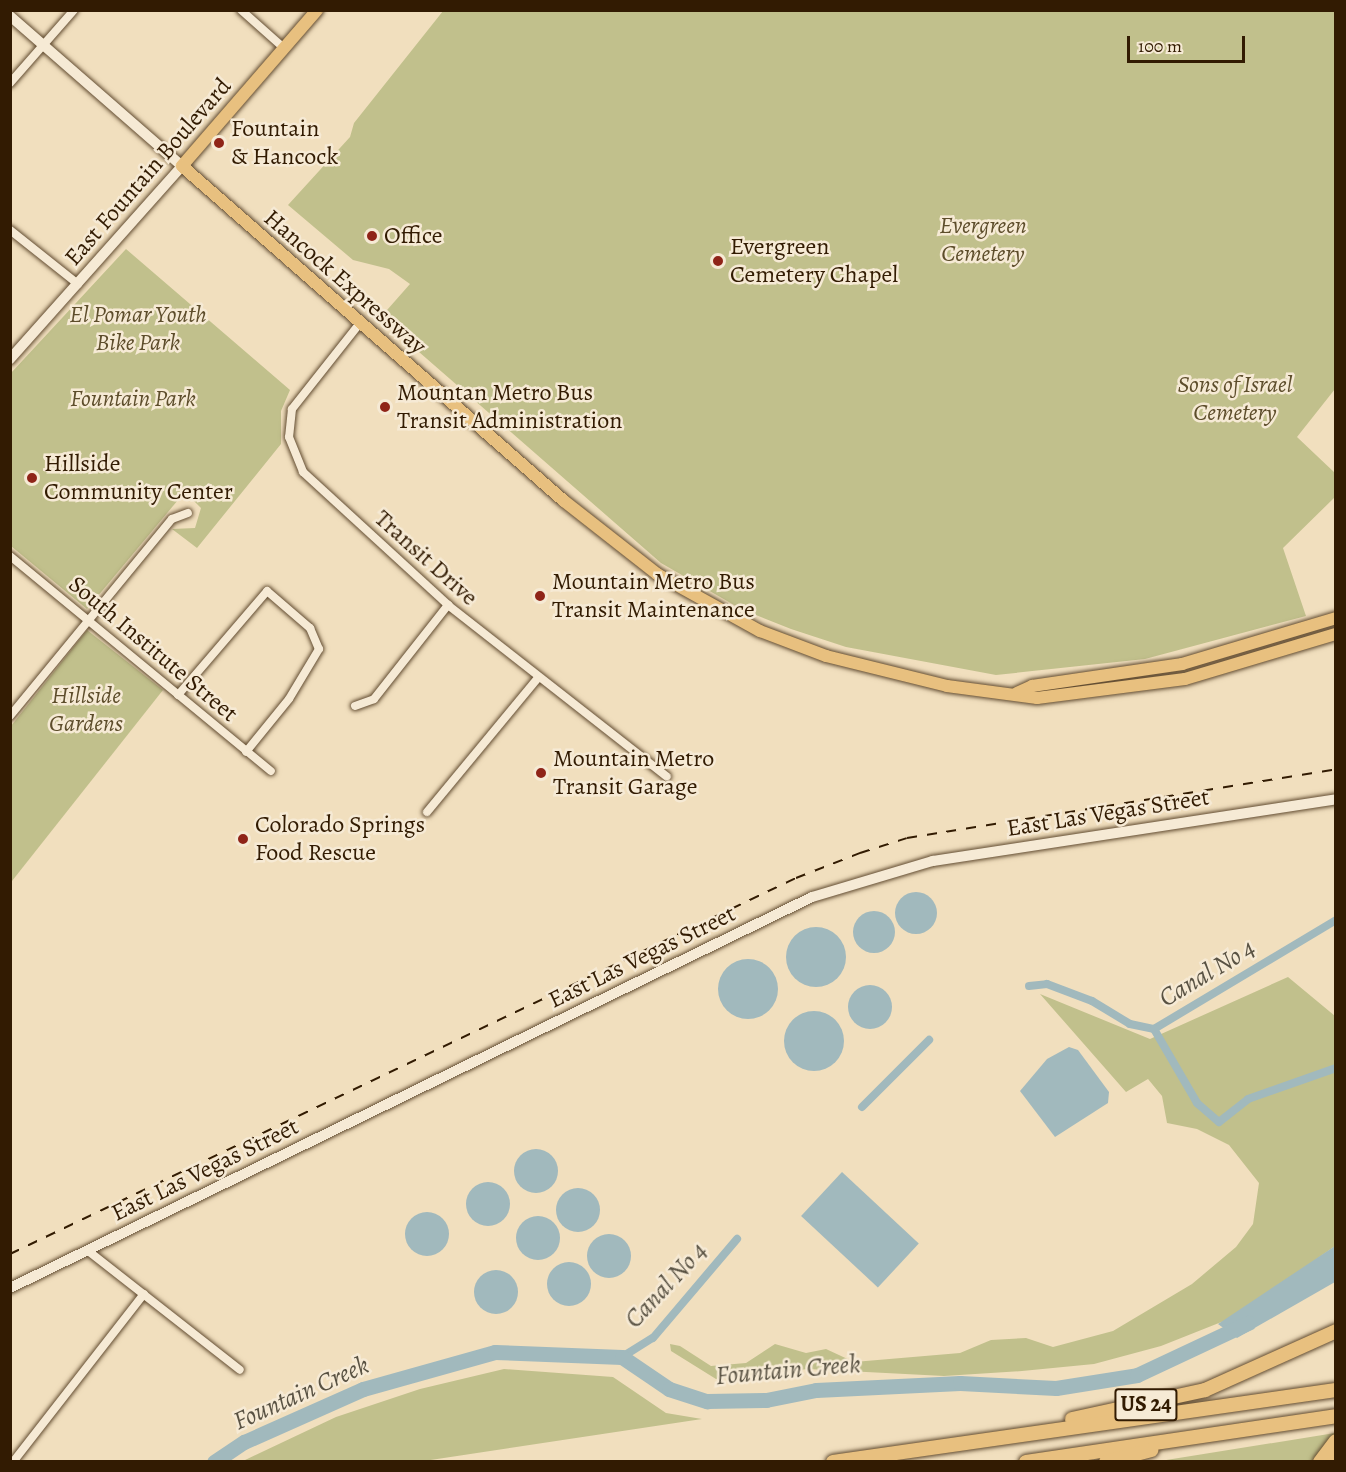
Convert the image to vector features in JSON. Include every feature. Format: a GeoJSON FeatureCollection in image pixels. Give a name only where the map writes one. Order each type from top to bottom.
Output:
{"type":"FeatureCollection","features":[{"type":"Feature","properties":{"kind":"highway","name":"US 24"},"geometry":{"type":"LineString","coordinates":[[946,1444],[1205,1390],[1335,1331]]}},
{"type":"Feature","properties":{"kind":"highway"},"geometry":{"type":"LineString","coordinates":[[833,1461],[1335,1390]]}},
{"type":"Feature","properties":{"kind":"highway"},"geometry":{"type":"LineString","coordinates":[[1026,1461],[1335,1416]]}},
{"type":"Feature","properties":{"kind":"highway"},"geometry":{"type":"LineString","coordinates":[[1106,1461],[1234,1431]]}},
{"type":"Feature","properties":{"kind":"highway"},"geometry":{"type":"LineString","coordinates":[[1328,1460],[1335,1441]]}},
{"type":"Feature","properties":{"kind":"main road","name":"East Fountain Boulevard"},"geometry":{"type":"LineString","coordinates":[[182,166],[317,10]]}},
{"type":"Feature","properties":{"kind":"main road","name":"Hancock Expressway"},"geometry":{"type":"LineString","coordinates":[[182,166],[593,527],[657,574],[729,615],[865,668],[947,686],[1058,698],[1185,679],[1335,634]]}},
{"type":"Feature","properties":{"kind":"main road","name":"Hancock Expressway"},"geometry":{"type":"LineString","coordinates":[[1017,693],[1032,686],[1182,664],[1335,618]]}},
{"type":"Feature","properties":{"kind":"street"},"geometry":{"type":"LineString","coordinates":[[10,83],[74,10]]}},
{"type":"Feature","properties":{"kind":"street"},"geometry":{"type":"LineString","coordinates":[[242,10],[284,48]]}},
{"type":"Feature","properties":{"kind":"street"},"geometry":{"type":"LineString","coordinates":[[10,16],[182,166]]}},
{"type":"Feature","properties":{"kind":"street","name":"East Fountain Boulevard"},"geometry":{"type":"LineString","coordinates":[[10,359],[182,166]]}},
{"type":"Feature","properties":{"kind":"street"},"geometry":{"type":"LineString","coordinates":[[10,230],[78,284]]}},
{"type":"Feature","properties":{"kind":"street","name":"Transit Drive"},"geometry":{"type":"LineString","coordinates":[[360,323],[298,396],[289,423],[291,450],[312,483],[448,605],[538,678],[667,777]]}},
{"type":"Feature","properties":{"kind":"street"},"geometry":{"type":"LineString","coordinates":[[10,716],[172,519],[188,513]]}},
{"type":"Feature","properties":{"kind":"street","name":"South Institute Street"},"geometry":{"type":"LineString","coordinates":[[10,556],[271,771]]}},
{"type":"Feature","properties":{"kind":"street"},"geometry":{"type":"LineString","coordinates":[[178,695],[255,598],[267,591],[310,628],[319,649],[289,699],[246,752]]}},
{"type":"Feature","properties":{"kind":"street"},"geometry":{"type":"LineString","coordinates":[[355,706],[374,699],[448,605]]}},
{"type":"Feature","properties":{"kind":"street"},"geometry":{"type":"LineString","coordinates":[[426,812],[538,678]]}},
{"type":"Feature","properties":{"kind":"street","name":"East Las Vegas Street"},"geometry":{"type":"LineString","coordinates":[[10,1288],[812,897],[933,861],[1335,799]]}},
{"type":"Feature","properties":{"kind":"street"},"geometry":{"type":"LineString","coordinates":[[87,1250],[240,1370]]}},
{"type":"Feature","properties":{"kind":"street"},"geometry":{"type":"LineString","coordinates":[[13,1461],[144,1294]]}},
{"type":"Feature","properties":{"kind":"green space","name":"Evergreen Cemetery"},"geometry":{"type":"Polygon","coordinates":[[[443,11],[1335,11],[1335,389],[1297,437],[1335,473],[1335,497],[1283,548],[1306,616],[1145,659],[996,675],[846,647],[791,629],[741,609],[661,563],[380,318],[410,284],[389,269],[353,260],[288,205],[350,137],[354,123],[443,11]]]}},
{"type":"Feature","properties":{"kind":"green space","name":"Fountain Park"},"geometry":{"type":"Polygon","coordinates":[[[126,249],[290,390],[281,411],[281,444],[197,548],[172,529],[195,528],[201,508],[192,499],[178,500],[87,609],[11,546],[11,373],[126,249]]]}},
{"type":"Feature","properties":{"kind":"green space","name":"Hillside Gardens"},"geometry":{"type":"Polygon","coordinates":[[[87,630],[163,690],[12,881],[11,726],[87,630]]]}},
{"type":"Feature","properties":{"kind":"green space"},"geometry":{"type":"Polygon","coordinates":[[[1288,977],[1335,1016],[1335,1246],[1234,1317],[1161,1346],[1094,1364],[944,1376],[808,1369],[716,1379],[671,1351],[670,1344],[680,1346],[711,1366],[746,1363],[775,1344],[806,1353],[826,1349],[854,1362],[960,1353],[991,1340],[1026,1338],[1053,1347],[1113,1331],[1192,1284],[1236,1247],[1253,1224],[1259,1183],[1229,1145],[1197,1129],[1167,1123],[1162,1096],[1148,1079],[1126,1092],[1040,994],[1150,1039],[1288,977]]]}},
{"type":"Feature","properties":{"kind":"green space"},"geometry":{"type":"Polygon","coordinates":[[[504,1369],[613,1377],[666,1413],[702,1419],[424,1461],[243,1461],[336,1417],[420,1389],[504,1369]]]}},
{"type":"Feature","properties":{"kind":"green space"},"geometry":{"type":"Polygon","coordinates":[[[1335,1433],[1335,1461],[1160,1461],[1335,1433]]]}},
{"type":"Feature","properties":{"kind":"water"},"geometry":{"type":"Polygon","coordinates":[[[916,892],[924,893],[931,898],[936,905],[936,921],[931,928],[924,933],[916,934],[908,933],[901,928],[896,921],[895,913],[896,905],[901,898],[908,893],[916,892]]]}},
{"type":"Feature","properties":{"kind":"water"},"geometry":{"type":"Polygon","coordinates":[[[874,911],[889,917],[895,932],[889,947],[874,953],[859,947],[853,932],[859,917],[874,911]]]}},
{"type":"Feature","properties":{"kind":"water"},"geometry":{"type":"Polygon","coordinates":[[[810,927],[822,927],[838,935],[844,945],[846,957],[844,969],[838,979],[822,987],[810,987],[794,979],[786,963],[786,951],[794,935],[810,927]]]}},
{"type":"Feature","properties":{"kind":"water"},"geometry":{"type":"Polygon","coordinates":[[[742,959],[754,959],[770,967],[776,977],[778,989],[776,1001],[770,1011],[754,1019],[742,1019],[726,1011],[718,995],[718,983],[726,967],[742,959]]]}},
{"type":"Feature","properties":{"kind":"water"},"geometry":{"type":"Polygon","coordinates":[[[870,985],[886,991],[892,1007],[886,1023],[870,1029],[854,1023],[848,1007],[854,991],[870,985]]]}},
{"type":"Feature","properties":{"kind":"water"},"geometry":{"type":"Polygon","coordinates":[[[808,1011],[820,1011],[836,1019],[842,1029],[844,1041],[842,1053],[836,1063],[820,1071],[808,1071],[792,1063],[784,1047],[784,1035],[792,1019],[808,1011]]]}},
{"type":"Feature","properties":{"kind":"water"},"geometry":{"type":"Polygon","coordinates":[[[1069,1047],[1078,1050],[1109,1092],[1108,1103],[1055,1137],[1020,1091],[1047,1059],[1069,1047]]]}},
{"type":"Feature","properties":{"kind":"water"},"geometry":{"type":"Polygon","coordinates":[[[536,1149],[551,1156],[558,1171],[551,1186],[536,1193],[521,1186],[514,1171],[521,1156],[536,1149]]]}},
{"type":"Feature","properties":{"kind":"water"},"geometry":{"type":"Polygon","coordinates":[[[842,1172],[919,1244],[878,1287],[801,1216],[842,1172]]]}},
{"type":"Feature","properties":{"kind":"water"},"geometry":{"type":"Polygon","coordinates":[[[488,1182],[503,1189],[510,1204],[503,1219],[488,1226],[473,1219],[466,1204],[473,1189],[488,1182]]]}},
{"type":"Feature","properties":{"kind":"water"},"geometry":{"type":"Polygon","coordinates":[[[578,1188],[593,1195],[600,1210],[593,1225],[578,1232],[563,1225],[556,1210],[563,1195],[578,1188]]]}},
{"type":"Feature","properties":{"kind":"water"},"geometry":{"type":"Polygon","coordinates":[[[427,1212],[442,1219],[449,1234],[442,1249],[427,1256],[412,1249],[405,1234],[412,1219],[427,1212]]]}},
{"type":"Feature","properties":{"kind":"water"},"geometry":{"type":"Polygon","coordinates":[[[538,1216],[553,1223],[560,1238],[553,1253],[538,1260],[523,1253],[516,1238],[523,1223],[538,1216]]]}},
{"type":"Feature","properties":{"kind":"water"},"geometry":{"type":"Polygon","coordinates":[[[609,1234],[624,1241],[631,1256],[624,1271],[609,1278],[594,1271],[587,1256],[594,1241],[609,1234]]]}},
{"type":"Feature","properties":{"kind":"water"},"geometry":{"type":"Polygon","coordinates":[[[1335,1246],[1335,1282],[1237,1338],[1218,1324],[1335,1246]]]}},
{"type":"Feature","properties":{"kind":"water"},"geometry":{"type":"Polygon","coordinates":[[[569,1262],[584,1269],[591,1284],[584,1299],[569,1306],[554,1299],[547,1284],[554,1269],[569,1262]]]}},
{"type":"Feature","properties":{"kind":"water"},"geometry":{"type":"Polygon","coordinates":[[[496,1270],[511,1277],[518,1292],[511,1307],[496,1314],[481,1307],[474,1292],[481,1277],[496,1270]]]}},
{"type":"Feature","properties":{"kind":"waterway","name":"Canal No 4"},"geometry":{"type":"LineString","coordinates":[[1029,986],[1047,984],[1092,1001],[1130,1024],[1154,1029],[1336,920]]}},
{"type":"Feature","properties":{"kind":"waterway"},"geometry":{"type":"LineString","coordinates":[[1154,1029],[1197,1103],[1219,1122],[1248,1099],[1336,1068]]}},
{"type":"Feature","properties":{"kind":"waterway","name":"Canal No 4"},"geometry":{"type":"LineString","coordinates":[[862,1107],[929,1040]]}},
{"type":"Feature","properties":{"kind":"waterway","name":"Canal No 4"},"geometry":{"type":"LineString","coordinates":[[622,1357],[653,1338],[737,1239]]}},
{"type":"Feature","properties":{"kind":"waterway","name":"Fountain Creek"},"geometry":{"type":"LineString","coordinates":[[214,1462],[244,1442],[363,1389],[495,1352],[622,1357],[669,1389],[707,1401],[766,1400],[816,1390],[960,1383],[1056,1388],[1137,1375],[1248,1323]]}},
{"type":"Feature","properties":{"kind":"railway"},"geometry":{"type":"LineString","coordinates":[[10,1254],[796,878],[860,853],[907,838],[1336,769]]}},
{"type":"Feature","properties":{"kind":"place","name":"Fountain & Hancock"},"geometry":{"type":"Point","coordinates":[219,143]}},
{"type":"Feature","properties":{"kind":"place","name":"Office"},"geometry":{"type":"Point","coordinates":[372,236]}},
{"type":"Feature","properties":{"kind":"place","name":"Evergreen Cemetery Chapel"},"geometry":{"type":"Point","coordinates":[718,261]}},
{"type":"Feature","properties":{"kind":"place","name":"Mountan Metro Bus Transit Administration"},"geometry":{"type":"Point","coordinates":[385,407]}},
{"type":"Feature","properties":{"kind":"place","name":"Hillside Community Center"},"geometry":{"type":"Point","coordinates":[32,478]}},
{"type":"Feature","properties":{"kind":"place","name":"Mountain Metro Bus Transit Maintenance"},"geometry":{"type":"Point","coordinates":[540,596]}},
{"type":"Feature","properties":{"kind":"place","name":"Mountain Metro Transit Garage"},"geometry":{"type":"Point","coordinates":[541,773]}},
{"type":"Feature","properties":{"kind":"place","name":"Colorado Springs Food Rescue"},"geometry":{"type":"Point","coordinates":[243,839]}},
{"type":"Feature","properties":{"kind":"park label","name":"El Pomar Youth Bike Park"},"geometry":{"type":"Point","coordinates":[138,329]}},
{"type":"Feature","properties":{"kind":"park label","name":"Sons of Israel Cemetery"},"geometry":{"type":"Point","coordinates":[1235,399]}}]}
